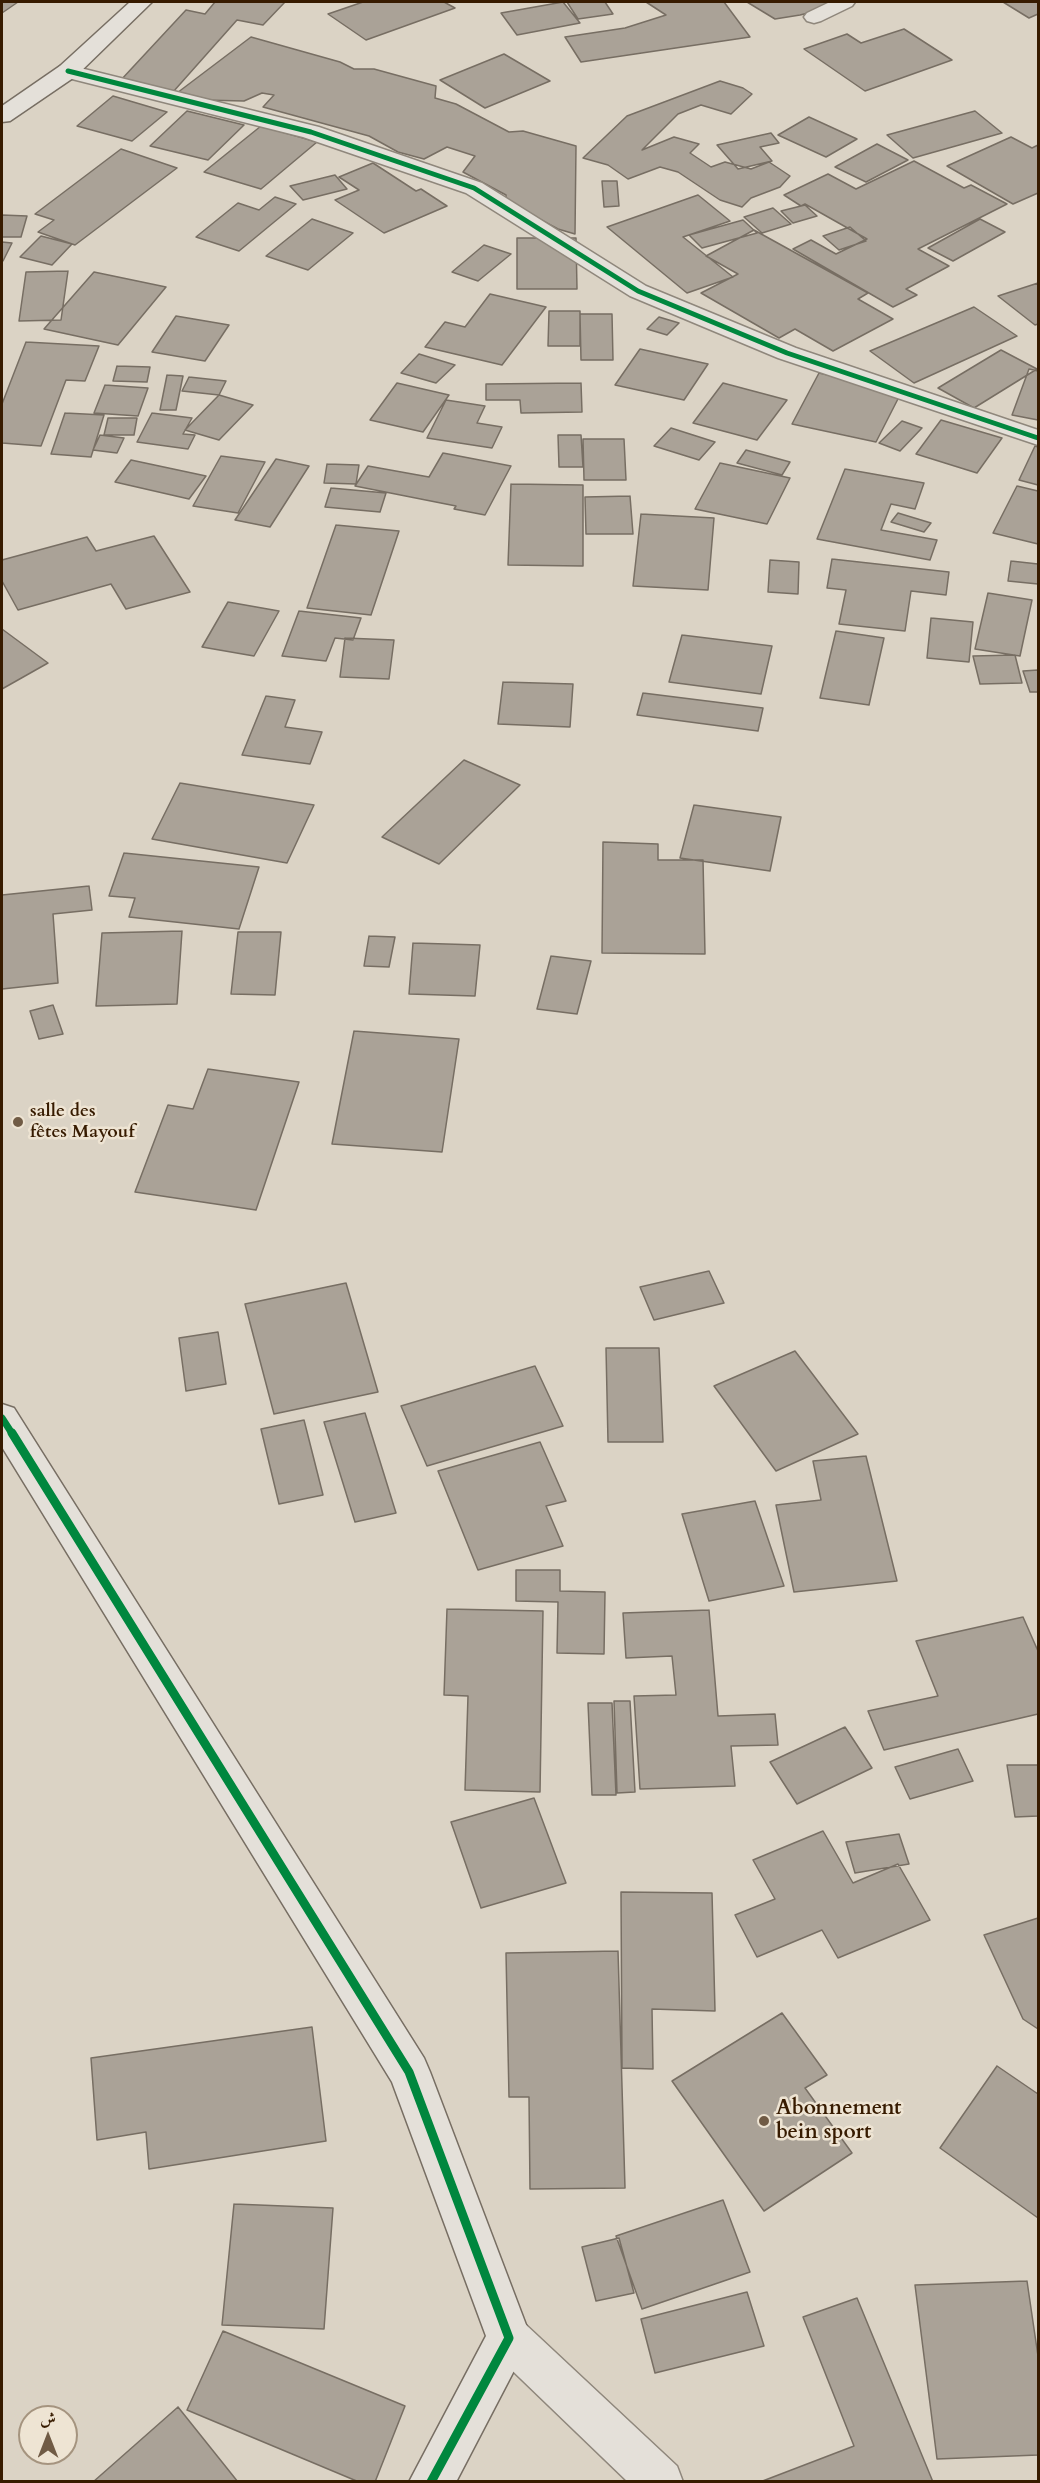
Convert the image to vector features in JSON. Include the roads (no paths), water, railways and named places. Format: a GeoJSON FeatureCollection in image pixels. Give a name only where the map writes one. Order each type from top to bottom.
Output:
{"type":"FeatureCollection","features":[{"type":"Feature","properties":{"kind":"street"},"geometry":{"type":"LineString","coordinates":[[2,116],[68,71],[142,2]]}},
{"type":"Feature","properties":{"kind":"street"},"geometry":{"type":"LineString","coordinates":[[814,17],[845,2]]}},
{"type":"Feature","properties":{"kind":"street"},"geometry":{"type":"LineString","coordinates":[[68,71],[311,132],[474,188],[638,291],[787,353],[1038,438]]}},
{"type":"Feature","properties":{"kind":"street"},"geometry":{"type":"LineString","coordinates":[[2,1418],[409,2072],[509,2338],[662,2481]]}},
{"type":"Feature","properties":{"kind":"street"},"geometry":{"type":"LineString","coordinates":[[431,2481],[509,2338]]}},
{"type":"Feature","properties":{"kind":"place","name":"salle des fêtes Mayouf"},"geometry":{"type":"Point","coordinates":[18,1122]}},
{"type":"Feature","properties":{"kind":"place","name":"Abonnement bein sport"},"geometry":{"type":"Point","coordinates":[764,2121]}}]}
